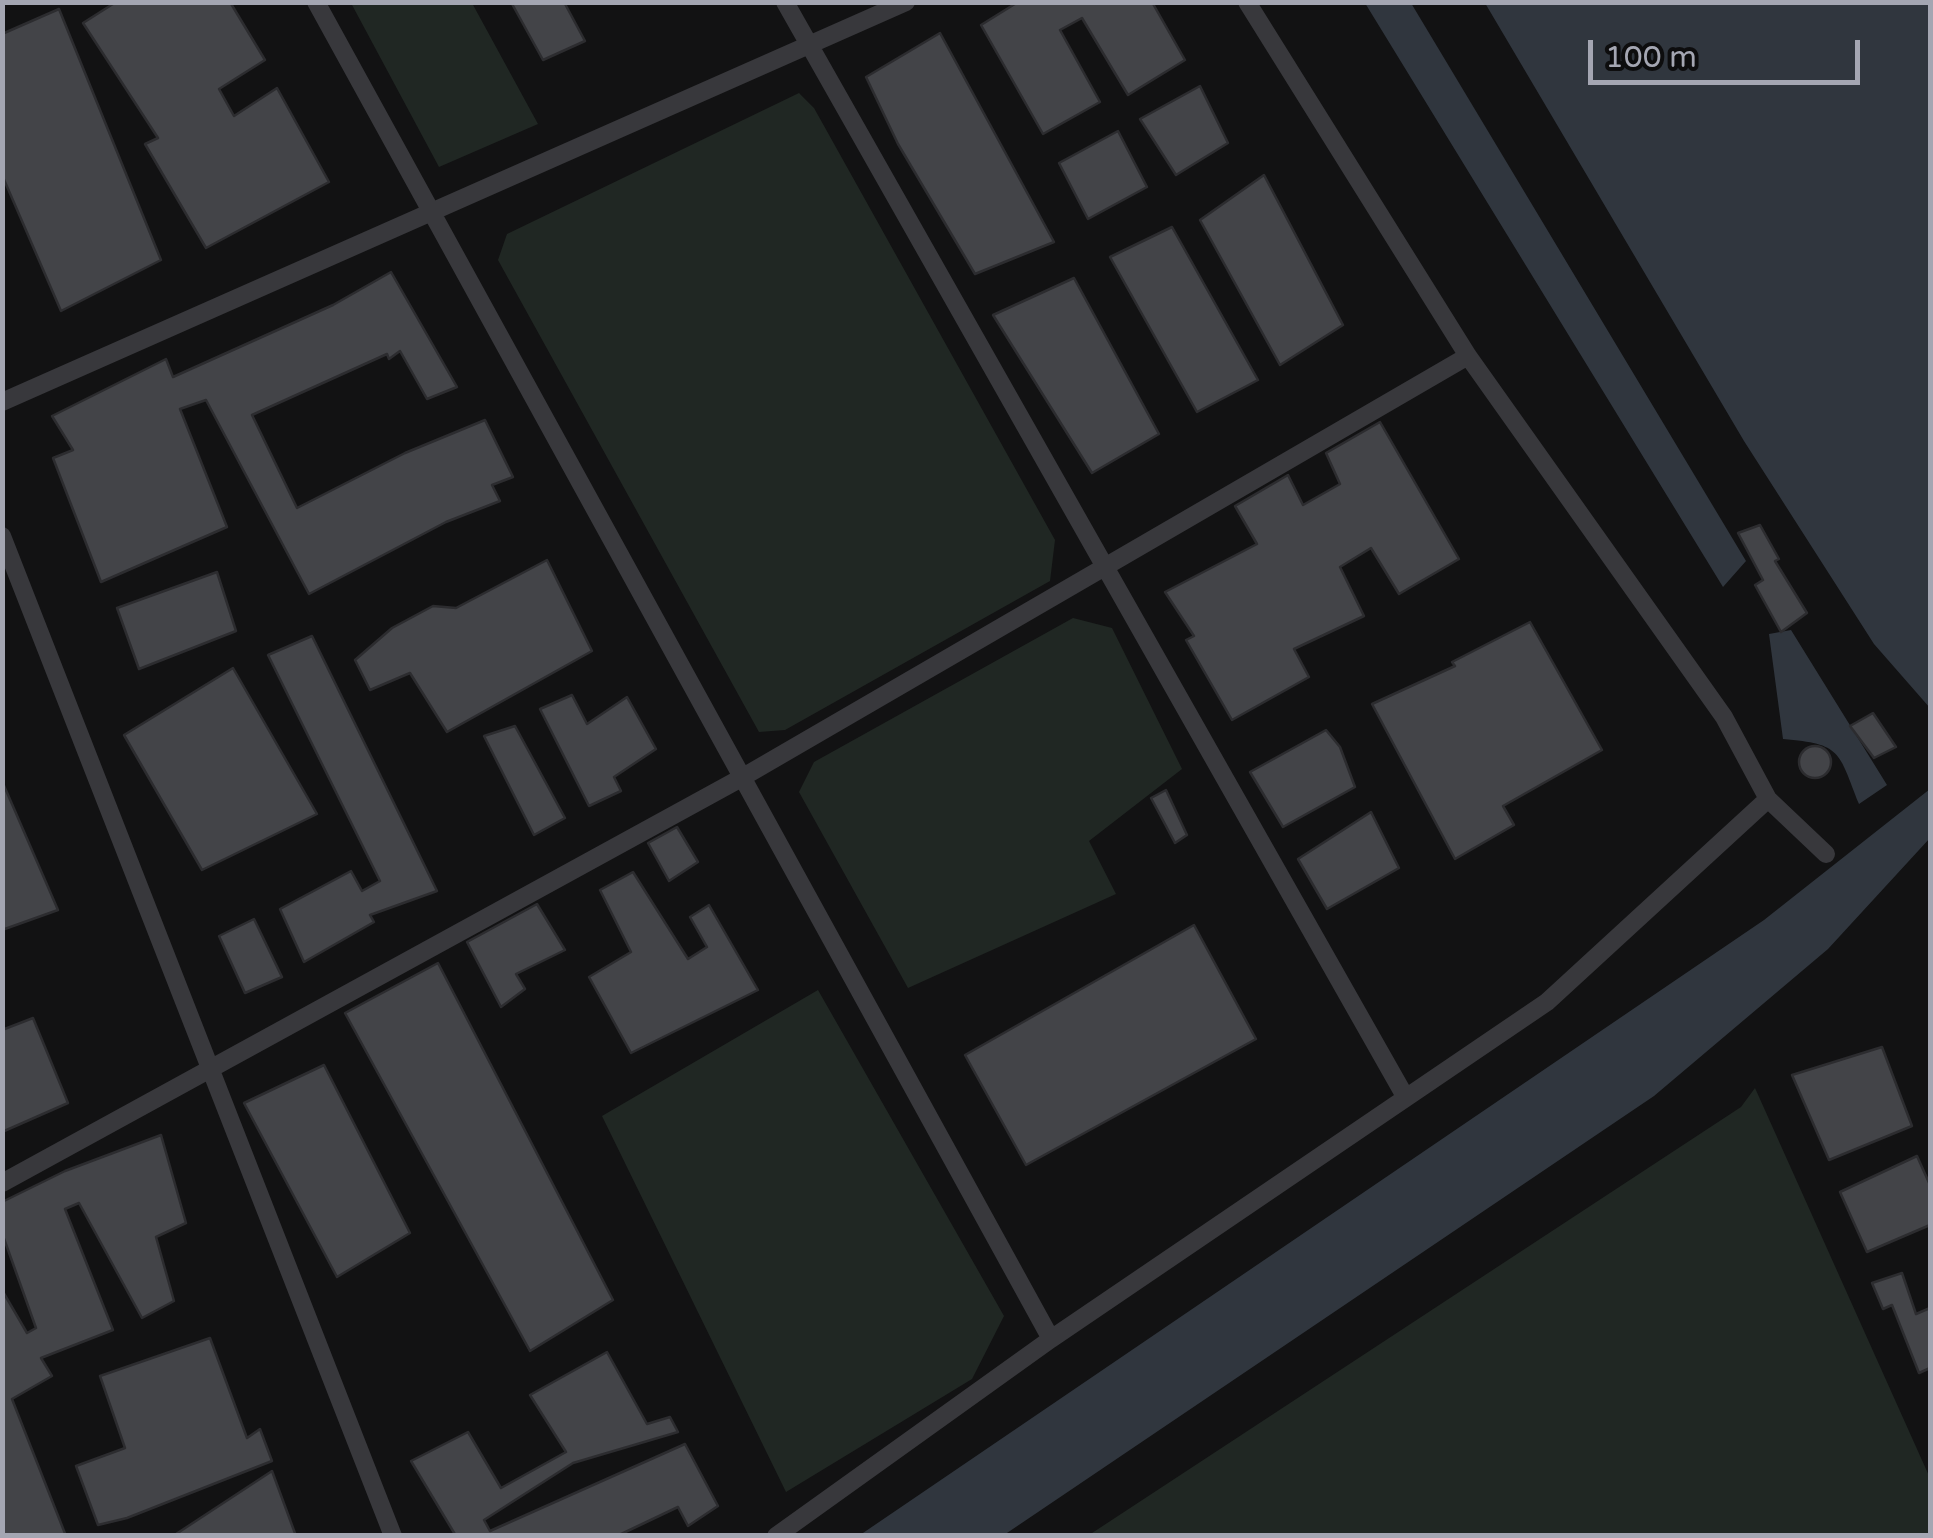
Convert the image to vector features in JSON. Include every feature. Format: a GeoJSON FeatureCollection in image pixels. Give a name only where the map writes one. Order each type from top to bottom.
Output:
{"type":"FeatureCollection","features":[{"type":"Feature","properties":{"kind":"street"},"geometry":{"type":"LineString","coordinates":[[316,2],[1051,1338]]}},
{"type":"Feature","properties":{"kind":"street"},"geometry":{"type":"LineString","coordinates":[[785,2],[1406,1098]]}},
{"type":"Feature","properties":{"kind":"street"},"geometry":{"type":"LineString","coordinates":[[2,402],[906,2]]}},
{"type":"Feature","properties":{"kind":"street"},"geometry":{"type":"LineString","coordinates":[[1247,2],[1468,356],[1724,717],[1768,799],[1826,854]]}},
{"type":"Feature","properties":{"kind":"street"},"geometry":{"type":"LineString","coordinates":[[2,1183],[743,776],[1468,356]]}},
{"type":"Feature","properties":{"kind":"street"},"geometry":{"type":"LineString","coordinates":[[2,536],[212,1066],[392,1536]]}},
{"type":"Feature","properties":{"kind":"street"},"geometry":{"type":"LineString","coordinates":[[776,1536],[1051,1338],[1547,1002],[1768,799]]}},
{"type":"Feature","properties":{"kind":"shaded area"},"geometry":{"type":"Polygon","coordinates":[[[351,3],[472,3],[538,124],[439,167],[351,3]]]}},
{"type":"Feature","properties":{"kind":"shaded area"},"geometry":{"type":"Polygon","coordinates":[[[1365,3],[1411,3],[1746,561],[1723,587],[1365,3]]]}},
{"type":"Feature","properties":{"kind":"shaded area"},"geometry":{"type":"Polygon","coordinates":[[[1485,3],[1930,3],[1930,708],[1874,644],[1744,441],[1485,3]]]}},
{"type":"Feature","properties":{"kind":"shaded area"},"geometry":{"type":"Polygon","coordinates":[[[799,93],[814,108],[1055,540],[1050,581],[785,730],[759,732],[498,260],[507,234],[799,93]]]}},
{"type":"Feature","properties":{"kind":"shaded area"},"geometry":{"type":"Polygon","coordinates":[[[1073,618],[1112,628],[1182,769],[1089,841],[1116,894],[908,988],[799,792],[814,762],[1073,618]]]}},
{"type":"Feature","properties":{"kind":"shaded area"},"geometry":{"type":"Polygon","coordinates":[[[1791,630],[1887,785],[1859,804],[1847,772],[1835,754],[1817,744],[1783,739],[1769,634],[1791,630]]]}},
{"type":"Feature","properties":{"kind":"shaded area"},"geometry":{"type":"Polygon","coordinates":[[[1930,789],[1930,838],[1828,949],[1654,1096],[1004,1535],[860,1535],[1764,920],[1930,789]]]}},
{"type":"Feature","properties":{"kind":"shaded area"},"geometry":{"type":"Polygon","coordinates":[[[818,990],[1004,1316],[972,1379],[786,1492],[602,1116],[818,990]]]}},
{"type":"Feature","properties":{"kind":"shaded area"},"geometry":{"type":"Polygon","coordinates":[[[1755,1088],[1930,1478],[1930,1535],[1089,1535],[1741,1107],[1755,1088]]]}},
{"type":"Feature","properties":{"kind":"building"},"geometry":{"type":"Polygon","coordinates":[[[116,2],[230,2],[265,60],[219,89],[234,116],[277,88],[329,182],[206,248],[145,144],[158,138],[83,23],[116,2]]]}},
{"type":"Feature","properties":{"kind":"building"},"geometry":{"type":"Polygon","coordinates":[[[511,2],[564,2],[585,41],[543,60],[511,2]]]}},
{"type":"Feature","properties":{"kind":"building"},"geometry":{"type":"Polygon","coordinates":[[[1018,2],[1152,2],[1185,60],[1128,95],[1082,18],[1060,30],[1100,102],[1043,134],[981,25],[1018,2]]]}},
{"type":"Feature","properties":{"kind":"building"},"geometry":{"type":"Polygon","coordinates":[[[59,9],[161,260],[61,311],[2,175],[2,34],[59,9]]]}},
{"type":"Feature","properties":{"kind":"building"},"geometry":{"type":"Polygon","coordinates":[[[940,33],[1054,242],[975,274],[898,144],[866,77],[940,33]]]}},
{"type":"Feature","properties":{"kind":"building"},"geometry":{"type":"Polygon","coordinates":[[[1200,86],[1228,143],[1176,175],[1140,119],[1200,86]]]}},
{"type":"Feature","properties":{"kind":"building"},"geometry":{"type":"Polygon","coordinates":[[[1118,131],[1147,187],[1088,219],[1059,163],[1118,131]]]}},
{"type":"Feature","properties":{"kind":"building"},"geometry":{"type":"Polygon","coordinates":[[[1264,175],[1343,325],[1280,365],[1200,220],[1264,175]]]}},
{"type":"Feature","properties":{"kind":"building"},"geometry":{"type":"Polygon","coordinates":[[[1172,227],[1258,380],[1197,412],[1110,257],[1172,227]]]}},
{"type":"Feature","properties":{"kind":"building"},"geometry":{"type":"Polygon","coordinates":[[[391,272],[457,387],[427,399],[400,351],[252,415],[297,508],[405,453],[485,420],[513,477],[492,485],[500,501],[446,522],[309,594],[206,400],[180,409],[227,527],[101,582],[53,458],[73,450],[52,416],[166,359],[173,377],[333,305],[391,272]]]}},
{"type":"Feature","properties":{"kind":"building"},"geometry":{"type":"Polygon","coordinates":[[[1074,278],[1159,434],[1092,473],[993,315],[1074,278]]]}},
{"type":"Feature","properties":{"kind":"building"},"geometry":{"type":"Polygon","coordinates":[[[1380,422],[1459,559],[1399,594],[1371,548],[1340,567],[1364,616],[1294,649],[1309,677],[1232,720],[1186,640],[1194,636],[1165,592],[1257,544],[1235,506],[1288,475],[1303,505],[1340,484],[1326,453],[1380,422]]]}},
{"type":"Feature","properties":{"kind":"building"},"geometry":{"type":"Polygon","coordinates":[[[1760,525],[1779,559],[1775,561],[1807,613],[1781,632],[1755,585],[1763,580],[1738,533],[1760,525]]]}},
{"type":"Feature","properties":{"kind":"building"},"geometry":{"type":"Polygon","coordinates":[[[547,560],[592,651],[447,732],[410,673],[370,690],[355,660],[392,628],[433,606],[456,608],[547,560]]]}},
{"type":"Feature","properties":{"kind":"building"},"geometry":{"type":"Polygon","coordinates":[[[217,572],[236,631],[139,669],[117,608],[217,572]]]}},
{"type":"Feature","properties":{"kind":"building"},"geometry":{"type":"Polygon","coordinates":[[[1530,622],[1602,750],[1503,806],[1514,825],[1455,859],[1372,704],[1455,666],[1452,662],[1530,622]]]}},
{"type":"Feature","properties":{"kind":"building"},"geometry":{"type":"Polygon","coordinates":[[[312,636],[437,891],[370,915],[374,922],[304,962],[280,909],[351,871],[362,891],[380,881],[268,655],[312,636]]]}},
{"type":"Feature","properties":{"kind":"building"},"geometry":{"type":"Polygon","coordinates":[[[233,668],[317,814],[202,870],[124,735],[233,668]]]}},
{"type":"Feature","properties":{"kind":"building"},"geometry":{"type":"Polygon","coordinates":[[[572,695],[587,724],[627,697],[656,749],[614,777],[621,791],[589,806],[540,709],[572,695]]]}},
{"type":"Feature","properties":{"kind":"building"},"geometry":{"type":"Polygon","coordinates":[[[1873,713],[1896,747],[1874,758],[1850,726],[1873,713]]]}},
{"type":"Feature","properties":{"kind":"building"},"geometry":{"type":"Polygon","coordinates":[[[515,726],[565,818],[534,835],[484,736],[515,726]]]}},
{"type":"Feature","properties":{"kind":"building"},"geometry":{"type":"Polygon","coordinates":[[[1326,730],[1340,747],[1355,787],[1283,827],[1250,772],[1326,730]]]}},
{"type":"Feature","properties":{"kind":"building"},"geometry":{"type":"Polygon","coordinates":[[[1815,746],[1827,750],[1831,762],[1827,774],[1815,778],[1803,774],[1799,762],[1803,750],[1815,746]]]}},
{"type":"Feature","properties":{"kind":"building"},"geometry":{"type":"Polygon","coordinates":[[[2,781],[58,910],[2,930],[2,781]]]}},
{"type":"Feature","properties":{"kind":"building"},"geometry":{"type":"Polygon","coordinates":[[[1166,790],[1187,835],[1175,843],[1151,798],[1166,790]]]}},
{"type":"Feature","properties":{"kind":"building"},"geometry":{"type":"Polygon","coordinates":[[[1371,812],[1399,868],[1327,909],[1298,859],[1371,812]]]}},
{"type":"Feature","properties":{"kind":"building"},"geometry":{"type":"Polygon","coordinates":[[[677,827],[698,862],[669,881],[648,843],[677,827]]]}},
{"type":"Feature","properties":{"kind":"building"},"geometry":{"type":"Polygon","coordinates":[[[633,872],[688,959],[707,947],[690,917],[709,905],[758,990],[631,1053],[589,977],[631,952],[600,890],[633,872]]]}},
{"type":"Feature","properties":{"kind":"building"},"geometry":{"type":"Polygon","coordinates":[[[537,904],[565,950],[516,974],[525,989],[501,1007],[467,942],[537,904]]]}},
{"type":"Feature","properties":{"kind":"building"},"geometry":{"type":"Polygon","coordinates":[[[254,919],[282,977],[245,993],[219,936],[254,919]]]}},
{"type":"Feature","properties":{"kind":"building"},"geometry":{"type":"Polygon","coordinates":[[[1194,925],[1256,1039],[1026,1165],[965,1055],[1194,925]]]}},
{"type":"Feature","properties":{"kind":"building"},"geometry":{"type":"Polygon","coordinates":[[[438,963],[613,1300],[530,1351],[345,1013],[438,963]]]}},
{"type":"Feature","properties":{"kind":"building"},"geometry":{"type":"Polygon","coordinates":[[[33,1018],[68,1103],[2,1132],[2,1030],[33,1018]]]}},
{"type":"Feature","properties":{"kind":"building"},"geometry":{"type":"Polygon","coordinates":[[[1882,1047],[1912,1126],[1829,1160],[1792,1075],[1882,1047]]]}},
{"type":"Feature","properties":{"kind":"building"},"geometry":{"type":"Polygon","coordinates":[[[324,1065],[410,1233],[337,1277],[244,1103],[324,1065]]]}},
{"type":"Feature","properties":{"kind":"building"},"geometry":{"type":"Polygon","coordinates":[[[161,1135],[186,1223],[156,1237],[174,1301],[142,1318],[79,1203],[65,1209],[113,1330],[41,1358],[52,1376],[12,1399],[66,1536],[2,1536],[2,1290],[27,1333],[36,1328],[2,1233],[2,1202],[65,1171],[161,1135]]]}},
{"type":"Feature","properties":{"kind":"building"},"geometry":{"type":"Polygon","coordinates":[[[1917,1156],[1930,1185],[1930,1225],[1867,1252],[1840,1192],[1917,1156]]]}},
{"type":"Feature","properties":{"kind":"building"},"geometry":{"type":"Polygon","coordinates":[[[1902,1273],[1916,1314],[1930,1308],[1930,1368],[1919,1373],[1892,1305],[1883,1309],[1872,1283],[1902,1273]]]}},
{"type":"Feature","properties":{"kind":"building"},"geometry":{"type":"Polygon","coordinates":[[[210,1338],[247,1438],[260,1429],[272,1461],[127,1518],[98,1525],[76,1466],[125,1448],[100,1376],[210,1338]]]}},
{"type":"Feature","properties":{"kind":"building"},"geometry":{"type":"Polygon","coordinates":[[[607,1352],[647,1424],[670,1417],[678,1432],[573,1463],[484,1520],[490,1531],[685,1444],[718,1506],[688,1526],[678,1507],[617,1536],[456,1536],[411,1461],[468,1432],[501,1488],[566,1452],[530,1395],[607,1352]]]}},
{"type":"Feature","properties":{"kind":"building"},"geometry":{"type":"Polygon","coordinates":[[[272,1471],[296,1536],[173,1536],[272,1471]]]}}]}
